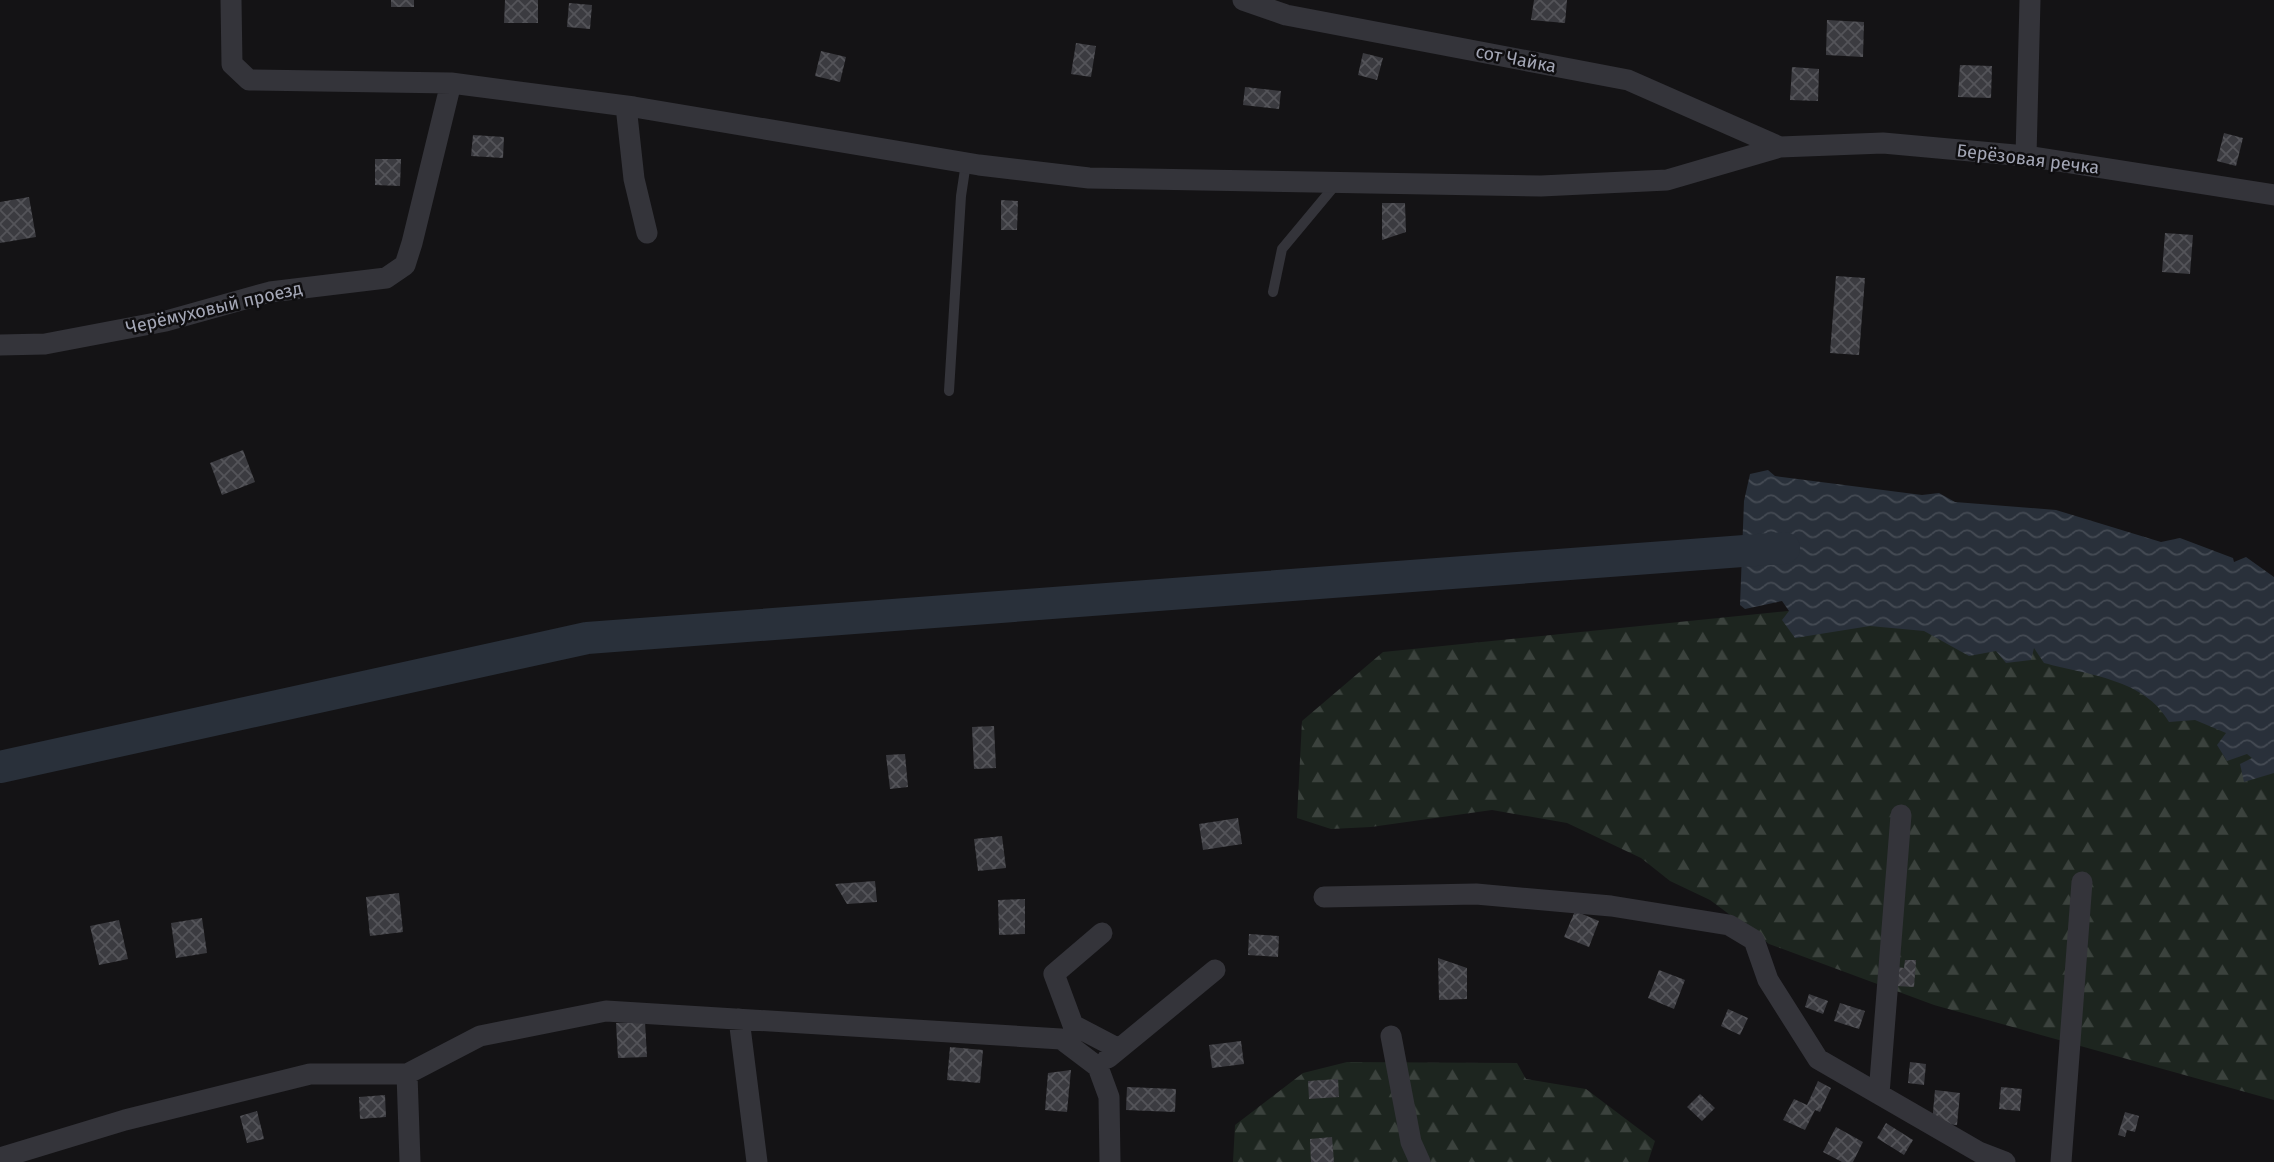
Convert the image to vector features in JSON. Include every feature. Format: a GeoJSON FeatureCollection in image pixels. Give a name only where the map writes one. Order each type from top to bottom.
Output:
{"type":"FeatureCollection","features":[{"type":"Feature","properties":{"kind":"street"},"geometry":{"type":"LineString","coordinates":[[231,0],[232,64],[239,74],[249,80],[451,83],[626,106],[966,163],[1090,178],[1541,186],[1667,180],[1780,147]]}},
{"type":"Feature","properties":{"kind":"street","name":"сот Чайка"},"geometry":{"type":"LineString","coordinates":[[1243,0],[1286,15],[1628,80],[1780,147]]}},
{"type":"Feature","properties":{"kind":"street"},"geometry":{"type":"LineString","coordinates":[[2026,156],[2030,0]]}},
{"type":"Feature","properties":{"kind":"street","name":"Черёмуховый проезд"},"geometry":{"type":"LineString","coordinates":[[0,345],[45,344],[166,321],[270,292],[386,278],[405,265],[451,83]]}},
{"type":"Feature","properties":{"kind":"street"},"geometry":{"type":"LineString","coordinates":[[626,106],[634,179],[647,233]]}},
{"type":"Feature","properties":{"kind":"street","name":"Берёзовая речка"},"geometry":{"type":"LineString","coordinates":[[1780,147],[1883,143],[2026,156],[2274,195]]}},
{"type":"Feature","properties":{"kind":"street"},"geometry":{"type":"LineString","coordinates":[[1879,1094],[1901,815]]}},
{"type":"Feature","properties":{"kind":"street"},"geometry":{"type":"LineString","coordinates":[[2061,1162],[2082,882]]}},
{"type":"Feature","properties":{"kind":"street"},"geometry":{"type":"LineString","coordinates":[[1324,897],[1476,894],[1611,906],[1729,926],[1754,940],[1768,980],[1818,1059],[1979,1152],[2006,1162]]}},
{"type":"Feature","properties":{"kind":"street"},"geometry":{"type":"LineString","coordinates":[[1101,933],[1054,974],[1073,1025],[1119,1049]]}},
{"type":"Feature","properties":{"kind":"street"},"geometry":{"type":"LineString","coordinates":[[1098,1066],[1215,970]]}},
{"type":"Feature","properties":{"kind":"street"},"geometry":{"type":"LineString","coordinates":[[0,1158],[125,1120],[310,1074],[407,1073],[480,1037],[606,1011],[1061,1039],[1098,1066],[1109,1097],[1110,1162]]}},
{"type":"Feature","properties":{"kind":"street"},"geometry":{"type":"LineString","coordinates":[[739,1019],[757,1162]]}},
{"type":"Feature","properties":{"kind":"street"},"geometry":{"type":"LineString","coordinates":[[1391,1036],[1411,1142],[1420,1162]]}},
{"type":"Feature","properties":{"kind":"street"},"geometry":{"type":"LineString","coordinates":[[407,1073],[410,1162]]}},
{"type":"Feature","properties":{"kind":"lane"},"geometry":{"type":"LineString","coordinates":[[949,391],[961,196],[966,163]]}},
{"type":"Feature","properties":{"kind":"lane"},"geometry":{"type":"LineString","coordinates":[[1273,292],[1282,248],[1338,183]]}},
{"type":"Feature","properties":{"kind":"green space"},"geometry":{"type":"Polygon","coordinates":[[[1935,596],[2274,733],[2274,1100],[1934,1005],[1769,944],[1710,900],[1670,881],[1641,858],[1567,823],[1492,810],[1371,827],[1331,829],[1297,818],[1302,721],[1383,652],[1935,596]]]}},
{"type":"Feature","properties":{"kind":"green space"},"geometry":{"type":"Polygon","coordinates":[[[1347,1062],[1517,1063],[1526,1079],[1586,1089],[1655,1141],[1648,1162],[1233,1162],[1235,1125],[1303,1073],[1347,1062]]]}},
{"type":"Feature","properties":{"kind":"water"},"geometry":{"type":"Polygon","coordinates":[[[1768,470],[1775,476],[1922,495],[1939,493],[1955,502],[2056,510],[2161,542],[2180,538],[2233,558],[2234,562],[2246,557],[2274,577],[2274,773],[2244,782],[2240,764],[2252,758],[2247,754],[2227,761],[2217,745],[2226,733],[2195,720],[2169,722],[2146,696],[2114,681],[2044,663],[2034,648],[2031,660],[2006,663],[1996,651],[1969,656],[1924,631],[1870,626],[1795,638],[1782,620],[1789,611],[1782,601],[1745,609],[1740,605],[1744,501],[1750,474],[1768,470]]]}},
{"type":"Feature","properties":{"kind":"building"},"geometry":{"type":"Polygon","coordinates":[[[391,0],[414,0],[414,7],[391,7],[391,0]]]}},
{"type":"Feature","properties":{"kind":"building"},"geometry":{"type":"Polygon","coordinates":[[[505,0],[538,0],[538,23],[504,23],[505,0]]]}},
{"type":"Feature","properties":{"kind":"building"},"geometry":{"type":"Polygon","coordinates":[[[1534,0],[1567,0],[1565,23],[1531,20],[1534,0]]]}},
{"type":"Feature","properties":{"kind":"building"},"geometry":{"type":"Polygon","coordinates":[[[569,3],[592,5],[590,29],[567,27],[569,3]]]}},
{"type":"Feature","properties":{"kind":"building"},"geometry":{"type":"Polygon","coordinates":[[[1827,20],[1864,22],[1863,57],[1826,55],[1827,20]]]}},
{"type":"Feature","properties":{"kind":"building"},"geometry":{"type":"Polygon","coordinates":[[[1076,43],[1096,46],[1091,77],[1071,74],[1076,43]]]}},
{"type":"Feature","properties":{"kind":"building"},"geometry":{"type":"Polygon","coordinates":[[[821,51],[846,57],[840,82],[815,76],[821,51]]]}},
{"type":"Feature","properties":{"kind":"building"},"geometry":{"type":"Polygon","coordinates":[[[1363,53],[1383,58],[1377,80],[1358,75],[1363,53]]]}},
{"type":"Feature","properties":{"kind":"building"},"geometry":{"type":"Polygon","coordinates":[[[1960,65],[1992,66],[1991,98],[1958,97],[1960,65]]]}},
{"type":"Feature","properties":{"kind":"building"},"geometry":{"type":"Polygon","coordinates":[[[1792,67],[1819,69],[1818,101],[1790,100],[1792,67]]]}},
{"type":"Feature","properties":{"kind":"building"},"geometry":{"type":"Polygon","coordinates":[[[1245,87],[1281,91],[1279,109],[1243,105],[1245,87]]]}},
{"type":"Feature","properties":{"kind":"building"},"geometry":{"type":"Polygon","coordinates":[[[2224,133],[2243,138],[2236,166],[2217,161],[2224,133]]]}},
{"type":"Feature","properties":{"kind":"building"},"geometry":{"type":"Polygon","coordinates":[[[473,135],[504,137],[503,158],[471,156],[473,135]]]}},
{"type":"Feature","properties":{"kind":"building"},"geometry":{"type":"Polygon","coordinates":[[[375,159],[401,159],[400,186],[375,185],[375,159]]]}},
{"type":"Feature","properties":{"kind":"building"},"geometry":{"type":"Polygon","coordinates":[[[29,197],[36,237],[0,243],[0,202],[29,197]]]}},
{"type":"Feature","properties":{"kind":"building"},"geometry":{"type":"Polygon","coordinates":[[[1001,200],[1018,201],[1017,230],[1001,230],[1001,200]]]}},
{"type":"Feature","properties":{"kind":"building"},"geometry":{"type":"Polygon","coordinates":[[[1382,203],[1405,203],[1406,232],[1382,240],[1382,203]]]}},
{"type":"Feature","properties":{"kind":"building"},"geometry":{"type":"Polygon","coordinates":[[[2165,233],[2193,235],[2190,274],[2162,272],[2165,233]]]}},
{"type":"Feature","properties":{"kind":"building"},"geometry":{"type":"Polygon","coordinates":[[[1836,276],[1865,278],[1859,355],[1830,353],[1836,276]]]}},
{"type":"Feature","properties":{"kind":"building"},"geometry":{"type":"Polygon","coordinates":[[[243,450],[255,482],[222,495],[210,463],[243,450]]]}},
{"type":"Feature","properties":{"kind":"building"},"geometry":{"type":"Polygon","coordinates":[[[994,726],[996,768],[974,769],[972,727],[994,726]]]}},
{"type":"Feature","properties":{"kind":"building"},"geometry":{"type":"Polygon","coordinates":[[[905,754],[908,787],[890,789],[886,755],[905,754]]]}},
{"type":"Feature","properties":{"kind":"building"},"geometry":{"type":"Polygon","coordinates":[[[1238,818],[1242,844],[1203,850],[1199,824],[1238,818]]]}},
{"type":"Feature","properties":{"kind":"building"},"geometry":{"type":"Polygon","coordinates":[[[1002,836],[1006,868],[978,871],[974,839],[1002,836]]]}},
{"type":"Feature","properties":{"kind":"building"},"geometry":{"type":"Polygon","coordinates":[[[875,881],[877,902],[847,904],[835,884],[875,881]]]}},
{"type":"Feature","properties":{"kind":"building"},"geometry":{"type":"Polygon","coordinates":[[[399,893],[403,932],[370,936],[366,897],[399,893]]]}},
{"type":"Feature","properties":{"kind":"building"},"geometry":{"type":"Polygon","coordinates":[[[1025,899],[1025,934],[999,935],[998,900],[1025,899]]]}},
{"type":"Feature","properties":{"kind":"building"},"geometry":{"type":"Polygon","coordinates":[[[1575,911],[1599,921],[1589,947],[1564,937],[1575,911]]]}},
{"type":"Feature","properties":{"kind":"building"},"geometry":{"type":"Polygon","coordinates":[[[202,918],[207,953],[176,958],[171,923],[202,918]]]}},
{"type":"Feature","properties":{"kind":"building"},"geometry":{"type":"Polygon","coordinates":[[[119,920],[128,959],[99,965],[90,926],[119,920]]]}},
{"type":"Feature","properties":{"kind":"building"},"geometry":{"type":"Polygon","coordinates":[[[1249,934],[1279,936],[1278,957],[1248,955],[1249,934]]]}},
{"type":"Feature","properties":{"kind":"building"},"geometry":{"type":"Polygon","coordinates":[[[1438,958],[1467,968],[1467,999],[1439,1000],[1438,958]]]}},
{"type":"Feature","properties":{"kind":"building"},"geometry":{"type":"Polygon","coordinates":[[[1905,960],[1916,960],[1914,987],[1896,986],[1897,967],[1904,968],[1905,960]]]}},
{"type":"Feature","properties":{"kind":"building"},"geometry":{"type":"Polygon","coordinates":[[[1659,970],[1685,980],[1674,1009],[1648,998],[1659,970]]]}},
{"type":"Feature","properties":{"kind":"building"},"geometry":{"type":"Polygon","coordinates":[[[1809,994],[1828,1001],[1823,1014],[1805,1007],[1809,994]]]}},
{"type":"Feature","properties":{"kind":"building"},"geometry":{"type":"Polygon","coordinates":[[[1840,1003],[1865,1011],[1859,1029],[1834,1021],[1840,1003]]]}},
{"type":"Feature","properties":{"kind":"building"},"geometry":{"type":"Polygon","coordinates":[[[1728,1009],[1748,1018],[1740,1035],[1721,1026],[1728,1009]]]}},
{"type":"Feature","properties":{"kind":"building"},"geometry":{"type":"Polygon","coordinates":[[[645,1022],[647,1057],[618,1058],[616,1023],[645,1022]]]}},
{"type":"Feature","properties":{"kind":"building"},"geometry":{"type":"Polygon","coordinates":[[[1241,1041],[1244,1064],[1212,1068],[1209,1045],[1241,1041]]]}},
{"type":"Feature","properties":{"kind":"building"},"geometry":{"type":"Polygon","coordinates":[[[950,1047],[983,1050],[980,1083],[947,1080],[950,1047]]]}},
{"type":"Feature","properties":{"kind":"building"},"geometry":{"type":"Polygon","coordinates":[[[1910,1062],[1926,1064],[1924,1085],[1908,1083],[1910,1062]]]}},
{"type":"Feature","properties":{"kind":"building"},"geometry":{"type":"Polygon","coordinates":[[[1071,1070],[1067,1112],[1045,1110],[1048,1073],[1071,1070]]]}},
{"type":"Feature","properties":{"kind":"building"},"geometry":{"type":"Polygon","coordinates":[[[1338,1079],[1339,1097],[1309,1099],[1308,1081],[1338,1079]]]}},
{"type":"Feature","properties":{"kind":"building"},"geometry":{"type":"Polygon","coordinates":[[[1818,1081],[1831,1088],[1820,1112],[1815,1110],[1805,1130],[1783,1120],[1794,1099],[1807,1105],[1818,1081]]]}},
{"type":"Feature","properties":{"kind":"building"},"geometry":{"type":"Polygon","coordinates":[[[1127,1087],[1176,1089],[1175,1112],[1126,1110],[1127,1087]]]}},
{"type":"Feature","properties":{"kind":"building"},"geometry":{"type":"Polygon","coordinates":[[[2001,1087],[2022,1089],[2020,1111],[1999,1109],[2001,1087]]]}},
{"type":"Feature","properties":{"kind":"building"},"geometry":{"type":"Polygon","coordinates":[[[1935,1090],[1960,1093],[1957,1125],[1932,1123],[1935,1090]]]}},
{"type":"Feature","properties":{"kind":"building"},"geometry":{"type":"Polygon","coordinates":[[[1700,1094],[1715,1108],[1702,1121],[1687,1107],[1700,1094]]]}},
{"type":"Feature","properties":{"kind":"building"},"geometry":{"type":"Polygon","coordinates":[[[385,1095],[386,1117],[360,1119],[359,1097],[385,1095]]]}},
{"type":"Feature","properties":{"kind":"building"},"geometry":{"type":"Polygon","coordinates":[[[257,1111],[264,1139],[247,1143],[240,1116],[257,1111]]]}},
{"type":"Feature","properties":{"kind":"building"},"geometry":{"type":"Polygon","coordinates":[[[2125,1112],[2139,1116],[2135,1132],[2127,1130],[2125,1137],[2118,1135],[2125,1112]]]}},
{"type":"Feature","properties":{"kind":"building"},"geometry":{"type":"Polygon","coordinates":[[[1886,1123],[1913,1140],[1904,1155],[1877,1138],[1886,1123]]]}},
{"type":"Feature","properties":{"kind":"building"},"geometry":{"type":"Polygon","coordinates":[[[1836,1127],[1863,1142],[1853,1162],[1842,1162],[1823,1152],[1836,1127]]]}},
{"type":"Feature","properties":{"kind":"building"},"geometry":{"type":"Polygon","coordinates":[[[1332,1137],[1334,1162],[1311,1162],[1310,1139],[1332,1137]]]}},
{"type":"Feature","properties":{"kind":"waterway"},"geometry":{"type":"LineString","coordinates":[[0,767],[587,638],[1784,548]]}}]}
